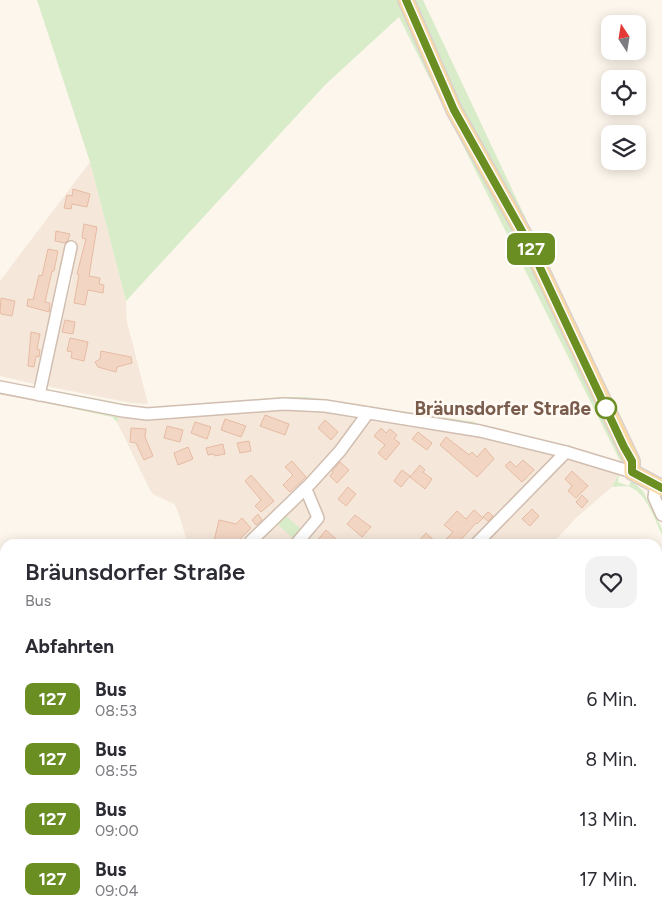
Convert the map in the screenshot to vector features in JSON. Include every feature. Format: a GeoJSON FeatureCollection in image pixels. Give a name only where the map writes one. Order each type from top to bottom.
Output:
{"type":"FeatureCollection","features":[{"type":"Feature","properties":{"kind":"main road"},"geometry":{"type":"LineString","coordinates":[[406,0],[454,110],[527,240],[632,461],[632,472],[659,486]]}},
{"type":"Feature","properties":{"kind":"street"},"geometry":{"type":"LineString","coordinates":[[40,395],[71,247]]}},
{"type":"Feature","properties":{"kind":"street"},"geometry":{"type":"LineString","coordinates":[[0,387],[124,411],[138,409],[158,414],[298,403],[324,406],[480,430],[566,452],[632,472]]}},
{"type":"Feature","properties":{"kind":"street"},"geometry":{"type":"LineString","coordinates":[[253,539],[304,490],[340,451],[368,413]]}},
{"type":"Feature","properties":{"kind":"street"},"geometry":{"type":"LineString","coordinates":[[481,539],[566,452]]}},
{"type":"Feature","properties":{"kind":"street"},"geometry":{"type":"LineString","coordinates":[[659,486],[654,497],[662,515]]}},
{"type":"Feature","properties":{"kind":"street"},"geometry":{"type":"LineString","coordinates":[[300,539],[318,518],[308,494],[304,490]]}},
{"type":"Feature","properties":{"kind":"shaded area"},"geometry":{"type":"Polygon","coordinates":[[[90,162],[126,301],[127,322],[148,404],[131,403],[46,386],[62,306],[66,305],[73,275],[70,274],[39,385],[0,376],[0,281],[90,162]]]}},
{"type":"Feature","properties":{"kind":"shaded area"},"geometry":{"type":"Polygon","coordinates":[[[285,409],[308,409],[369,421],[473,436],[552,454],[561,465],[571,459],[618,475],[612,487],[577,517],[557,539],[186,539],[177,509],[174,504],[153,494],[150,490],[117,422],[121,414],[146,421],[285,409]]]}},
{"type":"Feature","properties":{"kind":"green space"},"geometry":{"type":"Polygon","coordinates":[[[37,0],[423,0],[637,455],[620,461],[399,17],[326,84],[126,301],[90,162],[37,0]]]}},
{"type":"Feature","properties":{"kind":"green space"},"geometry":{"type":"Polygon","coordinates":[[[46,389],[125,404],[133,407],[46,392],[46,389]]]}},
{"type":"Feature","properties":{"kind":"green space"},"geometry":{"type":"Polygon","coordinates":[[[0,391],[121,414],[117,422],[112,417],[0,393],[0,391]]]}},
{"type":"Feature","properties":{"kind":"green space"},"geometry":{"type":"Polygon","coordinates":[[[283,397],[306,397],[475,422],[477,426],[468,425],[466,422],[426,419],[424,415],[402,412],[399,414],[320,401],[145,409],[283,397]]]}},
{"type":"Feature","properties":{"kind":"green space"},"geometry":{"type":"Polygon","coordinates":[[[618,475],[618,482],[629,486],[631,480],[643,491],[662,529],[662,535],[650,509],[637,491],[627,487],[612,487],[618,475]]]}},
{"type":"Feature","properties":{"kind":"green space"},"geometry":{"type":"Polygon","coordinates":[[[286,516],[301,529],[293,538],[278,525],[286,516]]]}},
{"type":"Feature","properties":{"kind":"building"},"geometry":{"type":"Polygon","coordinates":[[[73,189],[90,194],[87,207],[72,204],[71,209],[64,208],[67,195],[72,196],[73,189]]]}},
{"type":"Feature","properties":{"kind":"building"},"geometry":{"type":"Polygon","coordinates":[[[84,224],[97,227],[89,276],[100,278],[99,284],[104,285],[103,293],[88,290],[85,305],[74,303],[79,275],[77,274],[86,239],[82,238],[84,224]]]}},
{"type":"Feature","properties":{"kind":"building"},"geometry":{"type":"Polygon","coordinates":[[[56,231],[70,234],[65,243],[55,241],[56,231]]]}},
{"type":"Feature","properties":{"kind":"building"},"geometry":{"type":"Polygon","coordinates":[[[48,249],[58,251],[45,302],[50,303],[49,312],[27,306],[28,299],[33,300],[39,275],[42,276],[48,249]]]}},
{"type":"Feature","properties":{"kind":"building"},"geometry":{"type":"Polygon","coordinates":[[[1,298],[15,301],[12,316],[1,314],[1,298]]]}},
{"type":"Feature","properties":{"kind":"building"},"geometry":{"type":"Polygon","coordinates":[[[65,320],[75,322],[73,334],[62,332],[65,320]]]}},
{"type":"Feature","properties":{"kind":"building"},"geometry":{"type":"Polygon","coordinates":[[[31,332],[40,334],[37,349],[40,350],[39,357],[36,356],[34,367],[28,366],[31,332]]]}},
{"type":"Feature","properties":{"kind":"building"},"geometry":{"type":"Polygon","coordinates":[[[70,338],[88,342],[84,361],[71,358],[72,352],[67,351],[70,338]]]}},
{"type":"Feature","properties":{"kind":"building"},"geometry":{"type":"Polygon","coordinates":[[[101,351],[131,357],[132,363],[117,367],[116,372],[98,367],[95,362],[100,359],[101,351]]]}},
{"type":"Feature","properties":{"kind":"building"},"geometry":{"type":"Polygon","coordinates":[[[265,415],[289,424],[285,435],[260,426],[265,415]]]}},
{"type":"Feature","properties":{"kind":"building"},"geometry":{"type":"Polygon","coordinates":[[[225,419],[246,426],[241,437],[221,430],[225,419]]]}},
{"type":"Feature","properties":{"kind":"building"},"geometry":{"type":"Polygon","coordinates":[[[325,420],[338,432],[331,440],[318,428],[325,420]]]}},
{"type":"Feature","properties":{"kind":"building"},"geometry":{"type":"Polygon","coordinates":[[[195,422],[211,427],[207,439],[191,433],[195,422]]]}},
{"type":"Feature","properties":{"kind":"building"},"geometry":{"type":"Polygon","coordinates":[[[167,426],[183,430],[180,442],[164,438],[167,426]]]}},
{"type":"Feature","properties":{"kind":"building"},"geometry":{"type":"Polygon","coordinates":[[[131,428],[146,429],[145,437],[153,456],[144,460],[136,443],[130,442],[131,428]]]}},
{"type":"Feature","properties":{"kind":"building"},"geometry":{"type":"Polygon","coordinates":[[[381,428],[386,433],[390,429],[397,435],[394,439],[400,443],[386,460],[378,453],[385,445],[374,436],[381,428]]]}},
{"type":"Feature","properties":{"kind":"building"},"geometry":{"type":"Polygon","coordinates":[[[418,432],[432,443],[427,450],[412,439],[418,432]]]}},
{"type":"Feature","properties":{"kind":"building"},"geometry":{"type":"Polygon","coordinates":[[[446,437],[469,455],[472,452],[477,457],[485,448],[494,459],[477,477],[440,445],[446,437]]]}},
{"type":"Feature","properties":{"kind":"building"},"geometry":{"type":"Polygon","coordinates":[[[249,441],[251,451],[240,453],[237,443],[249,441]]]}},
{"type":"Feature","properties":{"kind":"building"},"geometry":{"type":"Polygon","coordinates":[[[223,444],[225,454],[208,455],[206,448],[223,444]]]}},
{"type":"Feature","properties":{"kind":"building"},"geometry":{"type":"Polygon","coordinates":[[[188,447],[193,459],[178,465],[174,453],[188,447]]]}},
{"type":"Feature","properties":{"kind":"building"},"geometry":{"type":"Polygon","coordinates":[[[523,460],[534,470],[522,482],[505,466],[510,461],[516,467],[523,460]]]}},
{"type":"Feature","properties":{"kind":"building"},"geometry":{"type":"Polygon","coordinates":[[[292,461],[306,477],[290,492],[283,485],[293,475],[285,467],[292,461]]]}},
{"type":"Feature","properties":{"kind":"building"},"geometry":{"type":"Polygon","coordinates":[[[340,462],[349,470],[337,483],[330,476],[340,462]]]}},
{"type":"Feature","properties":{"kind":"building"},"geometry":{"type":"Polygon","coordinates":[[[420,465],[425,470],[423,472],[432,479],[425,489],[410,477],[420,465]]]}},
{"type":"Feature","properties":{"kind":"building"},"geometry":{"type":"Polygon","coordinates":[[[402,470],[410,476],[401,487],[394,481],[402,470]]]}},
{"type":"Feature","properties":{"kind":"building"},"geometry":{"type":"Polygon","coordinates":[[[572,471],[588,486],[576,498],[568,491],[572,486],[565,479],[572,471]]]}},
{"type":"Feature","properties":{"kind":"building"},"geometry":{"type":"Polygon","coordinates":[[[251,475],[274,501],[261,512],[255,506],[261,500],[245,481],[251,475]]]}},
{"type":"Feature","properties":{"kind":"building"},"geometry":{"type":"Polygon","coordinates":[[[348,487],[356,494],[346,506],[338,499],[348,487]]]}},
{"type":"Feature","properties":{"kind":"building"},"geometry":{"type":"Polygon","coordinates":[[[582,495],[588,501],[582,508],[576,502],[582,495]]]}},
{"type":"Feature","properties":{"kind":"building"},"geometry":{"type":"Polygon","coordinates":[[[532,509],[539,516],[530,526],[522,519],[532,509]]]}},
{"type":"Feature","properties":{"kind":"building"},"geometry":{"type":"Polygon","coordinates":[[[474,510],[483,518],[462,539],[446,539],[453,532],[444,525],[457,511],[466,519],[474,510]]]}},
{"type":"Feature","properties":{"kind":"building"},"geometry":{"type":"Polygon","coordinates":[[[488,512],[493,516],[488,521],[483,517],[488,512]]]}},
{"type":"Feature","properties":{"kind":"building"},"geometry":{"type":"Polygon","coordinates":[[[258,514],[262,520],[256,525],[252,520],[258,514]]]}},
{"type":"Feature","properties":{"kind":"building"},"geometry":{"type":"Polygon","coordinates":[[[355,515],[371,527],[362,537],[347,524],[355,515]]]}},
{"type":"Feature","properties":{"kind":"building"},"geometry":{"type":"Polygon","coordinates":[[[242,518],[251,528],[240,539],[214,539],[219,520],[236,524],[242,518]]]}},
{"type":"Feature","properties":{"kind":"building"},"geometry":{"type":"Polygon","coordinates":[[[326,530],[336,539],[318,539],[326,530]]]}},
{"type":"Feature","properties":{"kind":"building"},"geometry":{"type":"Polygon","coordinates":[[[426,533],[433,539],[421,539],[426,533]]]}},
{"type":"Feature","properties":{"kind":"bus line","name":"127"},"geometry":{"type":"LineString","coordinates":[[406,0],[454,110],[527,240],[632,461],[632,472],[662,488]]}},
{"type":"Feature","properties":{"kind":"place","name":"Bräunsdorfer Straße"},"geometry":{"type":"Point","coordinates":[606,408]}}]}
